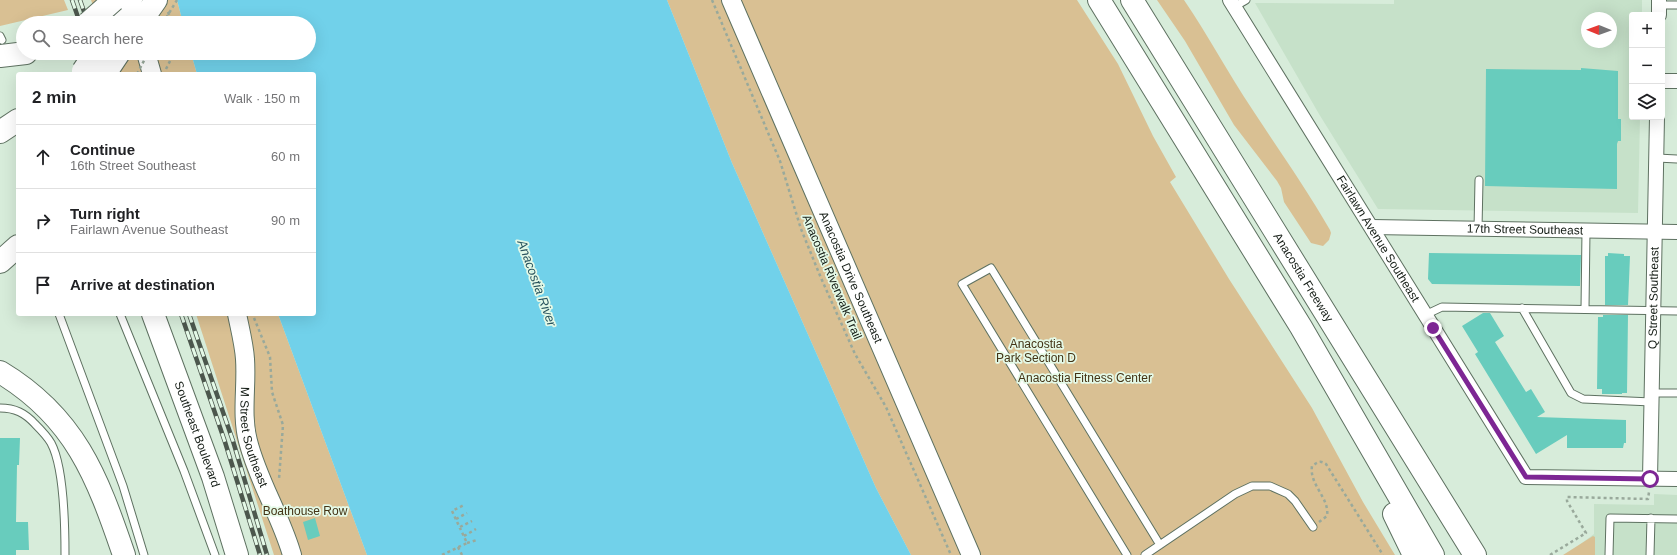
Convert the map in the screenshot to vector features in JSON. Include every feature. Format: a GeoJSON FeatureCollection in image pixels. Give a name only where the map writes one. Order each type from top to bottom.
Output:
{"type":"FeatureCollection","features":[{"type":"Feature","properties":{"kind":"main road"},"geometry":{"type":"LineString","coordinates":[[96,16],[114,0]]}},
{"type":"Feature","properties":{"kind":"main road"},"geometry":{"type":"LineString","coordinates":[[1099,0],[1301,327],[1433,555]]}},
{"type":"Feature","properties":{"kind":"main road","name":"Anacostia Freeway"},"geometry":{"type":"LineString","coordinates":[[1132,0],[1475,555]]}},
{"type":"Feature","properties":{"kind":"main road"},"geometry":{"type":"LineString","coordinates":[[1,44],[16,49]]}},
{"type":"Feature","properties":{"kind":"main road"},"geometry":{"type":"LineString","coordinates":[[83,72],[90,60]]}},
{"type":"Feature","properties":{"kind":"main road"},"geometry":{"type":"LineString","coordinates":[[105,72],[114,60]]}},
{"type":"Feature","properties":{"kind":"main road"},"geometry":{"type":"LineString","coordinates":[[119,72],[124,60]]}},
{"type":"Feature","properties":{"kind":"main road"},"geometry":{"type":"LineString","coordinates":[[0,132],[16,121]]}},
{"type":"Feature","properties":{"kind":"main road"},"geometry":{"type":"LineString","coordinates":[[0,262],[16,248]]}},
{"type":"Feature","properties":{"kind":"main road","name":"Southeast Boulevard"},"geometry":{"type":"LineString","coordinates":[[155,316],[213,476],[237,555]]}},
{"type":"Feature","properties":{"kind":"main road"},"geometry":{"type":"LineString","coordinates":[[1301,327],[1414,555]]}},
{"type":"Feature","properties":{"kind":"main road"},"geometry":{"type":"LineString","coordinates":[[0,372],[23,387],[42,403],[62,424],[77,444],[99,486],[124,555]]}},
{"type":"Feature","properties":{"kind":"main road"},"geometry":{"type":"LineString","coordinates":[[1388,412],[1464,555]]}},
{"type":"Feature","properties":{"kind":"street","name":"Anacostia Drive Southeast"},"geometry":{"type":"LineString","coordinates":[[731,0],[971,555]]}},
{"type":"Feature","properties":{"kind":"street","name":"Fairlawn Avenue Southeast"},"geometry":{"type":"LineString","coordinates":[[1237,2],[1425,315],[1526,477],[1649,486]]}},
{"type":"Feature","properties":{"kind":"street"},"geometry":{"type":"LineString","coordinates":[[149,60],[152,72]]}},
{"type":"Feature","properties":{"kind":"street"},"geometry":{"type":"LineString","coordinates":[[1665,81],[1677,81]]}},
{"type":"Feature","properties":{"kind":"street","name":"Q Street Southeast"},"geometry":{"type":"LineString","coordinates":[[1649,486],[1657,120]]}},
{"type":"Feature","properties":{"kind":"street","name":"17th Street Southeast"},"geometry":{"type":"LineString","coordinates":[[1372,227],[1677,232]]}},
{"type":"Feature","properties":{"kind":"street","name":"M Street Southeast"},"geometry":{"type":"LineString","coordinates":[[237,316],[245,358],[245,423],[248,440],[254,460],[278,515],[292,555]]}},
{"type":"Feature","properties":{"kind":"street"},"geometry":{"type":"LineString","coordinates":[[1649,486],[1677,479]]}},
{"type":"Feature","properties":{"kind":"lane"},"geometry":{"type":"LineString","coordinates":[[1659,7],[1677,5]]}},
{"type":"Feature","properties":{"kind":"lane"},"geometry":{"type":"LineString","coordinates":[[1657,158],[1677,159]]}},
{"type":"Feature","properties":{"kind":"lane"},"geometry":{"type":"LineString","coordinates":[[1478,229],[1479,180]]}},
{"type":"Feature","properties":{"kind":"lane"},"geometry":{"type":"LineString","coordinates":[[1585,309],[1586,231]]}},
{"type":"Feature","properties":{"kind":"lane"},"geometry":{"type":"LineString","coordinates":[[1127,555],[962,284],[992,268],[1160,545]]}},
{"type":"Feature","properties":{"kind":"lane"},"geometry":{"type":"LineString","coordinates":[[1425,315],[1442,307],[1677,311]]}},
{"type":"Feature","properties":{"kind":"lane"},"geometry":{"type":"LineString","coordinates":[[1522,308],[1571,393],[1583,400],[1652,397],[1677,393]]}},
{"type":"Feature","properties":{"kind":"lane"},"geometry":{"type":"LineString","coordinates":[[60,316],[120,479],[144,555]]}},
{"type":"Feature","properties":{"kind":"lane"},"geometry":{"type":"LineString","coordinates":[[121,316],[184,470],[215,555]]}},
{"type":"Feature","properties":{"kind":"lane"},"geometry":{"type":"LineString","coordinates":[[0,408],[14,410],[27,416],[46,436],[53,446],[58,465],[63,502],[65,555]]}},
{"type":"Feature","properties":{"kind":"lane"},"geometry":{"type":"LineString","coordinates":[[1145,555],[1235,494],[1252,486],[1270,486],[1288,494],[1298,504],[1312,527]]}},
{"type":"Feature","properties":{"kind":"lane"},"geometry":{"type":"LineString","coordinates":[[1609,555],[1610,518],[1677,519]]}},
{"type":"Feature","properties":{"kind":"lane"},"geometry":{"type":"LineString","coordinates":[[1650,555],[1651,518]]}},
{"type":"Feature","properties":{"kind":"path"},"geometry":{"type":"LineString","coordinates":[[143,13],[177,0]]}},
{"type":"Feature","properties":{"kind":"path","name":"Anacostia Riverwalk Trail"},"geometry":{"type":"LineString","coordinates":[[712,0],[780,161],[801,229],[824,285],[855,354],[886,407],[951,555]]}},
{"type":"Feature","properties":{"kind":"path"},"geometry":{"type":"LineString","coordinates":[[138,72],[144,60]]}},
{"type":"Feature","properties":{"kind":"path"},"geometry":{"type":"LineString","coordinates":[[166,72],[171,60]]}},
{"type":"Feature","properties":{"kind":"path"},"geometry":{"type":"LineString","coordinates":[[253,316],[258,323],[270,357],[272,392],[284,425],[279,468],[279,485]]}},
{"type":"Feature","properties":{"kind":"path"},"geometry":{"type":"LineString","coordinates":[[1312,527],[1327,516],[1328,508],[1312,478],[1311,471],[1312,466],[1321,461],[1326,464],[1384,555]]}},
{"type":"Feature","properties":{"kind":"path"},"geometry":{"type":"LineString","coordinates":[[1550,555],[1586,533],[1566,501],[1567,497],[1648,499],[1649,486]]}},
{"type":"Feature","properties":{"kind":"path"},"geometry":{"type":"LineString","coordinates":[[464,506],[452,511],[467,543]]}},
{"type":"Feature","properties":{"kind":"path"},"geometry":{"type":"LineString","coordinates":[[456,519],[467,513]]}},
{"type":"Feature","properties":{"kind":"path"},"geometry":{"type":"LineString","coordinates":[[460,527],[472,521]]}},
{"type":"Feature","properties":{"kind":"path"},"geometry":{"type":"LineString","coordinates":[[464,536],[476,529]]}},
{"type":"Feature","properties":{"kind":"path"},"geometry":{"type":"LineString","coordinates":[[442,555],[477,540]]}},
{"type":"Feature","properties":{"kind":"path"},"geometry":{"type":"LineString","coordinates":[[458,547],[462,555]]}},
{"type":"Feature","properties":{"kind":"shaded area"},"geometry":{"type":"Polygon","coordinates":[[[1394,0],[1642,0],[1642,12],[1629,12],[1629,120],[1640,120],[1638,213],[1378,209],[1319,114],[1255,3],[1394,4],[1394,0]]]}},
{"type":"Feature","properties":{"kind":"shaded area"},"geometry":{"type":"Polygon","coordinates":[[[1654,494],[1677,495],[1677,555],[1566,555],[1594,534],[1594,504],[1654,505],[1654,494]]]}},
{"type":"Feature","properties":{"kind":"green space"},"geometry":{"type":"Polygon","coordinates":[[[0,0],[64,0],[68,10],[42,16],[16,16],[16,22],[0,26],[0,0]]]}},
{"type":"Feature","properties":{"kind":"green space"},"geometry":{"type":"Polygon","coordinates":[[[91,0],[177,0],[181,16],[97,16],[91,0]]]}},
{"type":"Feature","properties":{"kind":"green space","name":"Anacostia Park Section D"},"geometry":{"type":"Polygon","coordinates":[[[667,0],[1077,0],[1118,64],[1153,136],[1176,177],[1170,182],[1229,279],[1312,408],[1363,502],[1395,555],[911,555],[876,488],[732,163],[667,0]]]}},
{"type":"Feature","properties":{"kind":"green space"},"geometry":{"type":"Polygon","coordinates":[[[1157,0],[1184,0],[1243,95],[1321,214],[1331,233],[1329,240],[1323,246],[1311,243],[1284,202],[1281,188],[1277,181],[1234,125],[1185,41],[1157,0]]]}},
{"type":"Feature","properties":{"kind":"green space"},"geometry":{"type":"Polygon","coordinates":[[[112,60],[193,60],[196,72],[116,72],[112,60]]]}},
{"type":"Feature","properties":{"kind":"green space","name":"Boathouse Row"},"geometry":{"type":"Polygon","coordinates":[[[197,316],[279,316],[367,555],[274,555],[197,316]]]}},
{"type":"Feature","properties":{"kind":"green space"},"geometry":{"type":"Polygon","coordinates":[[[1593,536],[1595,537],[1595,555],[1563,555],[1593,536]]]}},
{"type":"Feature","properties":{"kind":"water","name":"Anacostia River"},"geometry":{"type":"Polygon","coordinates":[[[177,0],[667,0],[732,163],[876,488],[911,555],[367,555],[279,316],[316,316],[316,72],[196,72],[193,60],[316,60],[316,16],[181,16],[177,0]]]}},
{"type":"Feature","properties":{"kind":"building"},"geometry":{"type":"Polygon","coordinates":[[[1581,68],[1618,71],[1618,119],[1621,119],[1621,141],[1618,141],[1617,144],[1617,189],[1485,186],[1486,69],[1581,70],[1581,68]]]}},
{"type":"Feature","properties":{"kind":"building"},"geometry":{"type":"Polygon","coordinates":[[[1429,253],[1581,255],[1580,286],[1432,284],[1428,279],[1429,253]]]}},
{"type":"Feature","properties":{"kind":"building"},"geometry":{"type":"Polygon","coordinates":[[[1608,253],[1630,256],[1628,305],[1605,305],[1605,256],[1608,256],[1608,253]]]}},
{"type":"Feature","properties":{"kind":"building"},"geometry":{"type":"Polygon","coordinates":[[[1483,313],[1490,313],[1504,336],[1495,342],[1526,392],[1531,389],[1545,412],[1537,417],[1626,420],[1626,443],[1624,443],[1623,448],[1567,448],[1567,435],[1536,454],[1475,354],[1478,352],[1462,326],[1483,313]]]}},
{"type":"Feature","properties":{"kind":"building"},"geometry":{"type":"Polygon","coordinates":[[[1603,315],[1628,315],[1627,393],[1602,394],[1602,389],[1597,389],[1598,317],[1603,317],[1603,315]]]}},
{"type":"Feature","properties":{"kind":"building"},"geometry":{"type":"Polygon","coordinates":[[[0,438],[20,438],[19,465],[17,465],[16,522],[28,522],[29,550],[16,550],[16,555],[0,555],[0,438]]]}},
{"type":"Feature","properties":{"kind":"building"},"geometry":{"type":"Polygon","coordinates":[[[315,518],[320,536],[308,540],[303,522],[315,518]]]}},
{"type":"Feature","properties":{"kind":"railway"},"geometry":{"type":"LineString","coordinates":[[72,0],[78,16]]}},
{"type":"Feature","properties":{"kind":"railway"},"geometry":{"type":"LineString","coordinates":[[80,0],[86,16]]}},
{"type":"Feature","properties":{"kind":"railway"},"geometry":{"type":"LineString","coordinates":[[93,60],[97,72]]}},
{"type":"Feature","properties":{"kind":"railway"},"geometry":{"type":"LineString","coordinates":[[101,60],[105,72]]}},
{"type":"Feature","properties":{"kind":"railway"},"geometry":{"type":"LineString","coordinates":[[182,316],[225,442],[260,555]]}},
{"type":"Feature","properties":{"kind":"railway"},"geometry":{"type":"LineString","coordinates":[[190,316],[233,441],[267,555]]}},
{"type":"Feature","properties":{"kind":"route"},"geometry":{"type":"LineString","coordinates":[[1433,328],[1491,418],[1526,477],[1650,479]]}},
{"type":"Feature","properties":{"kind":"park label","name":"Anacostia Fitness Center"},"geometry":{"type":"Point","coordinates":[1085,378]}}]}
